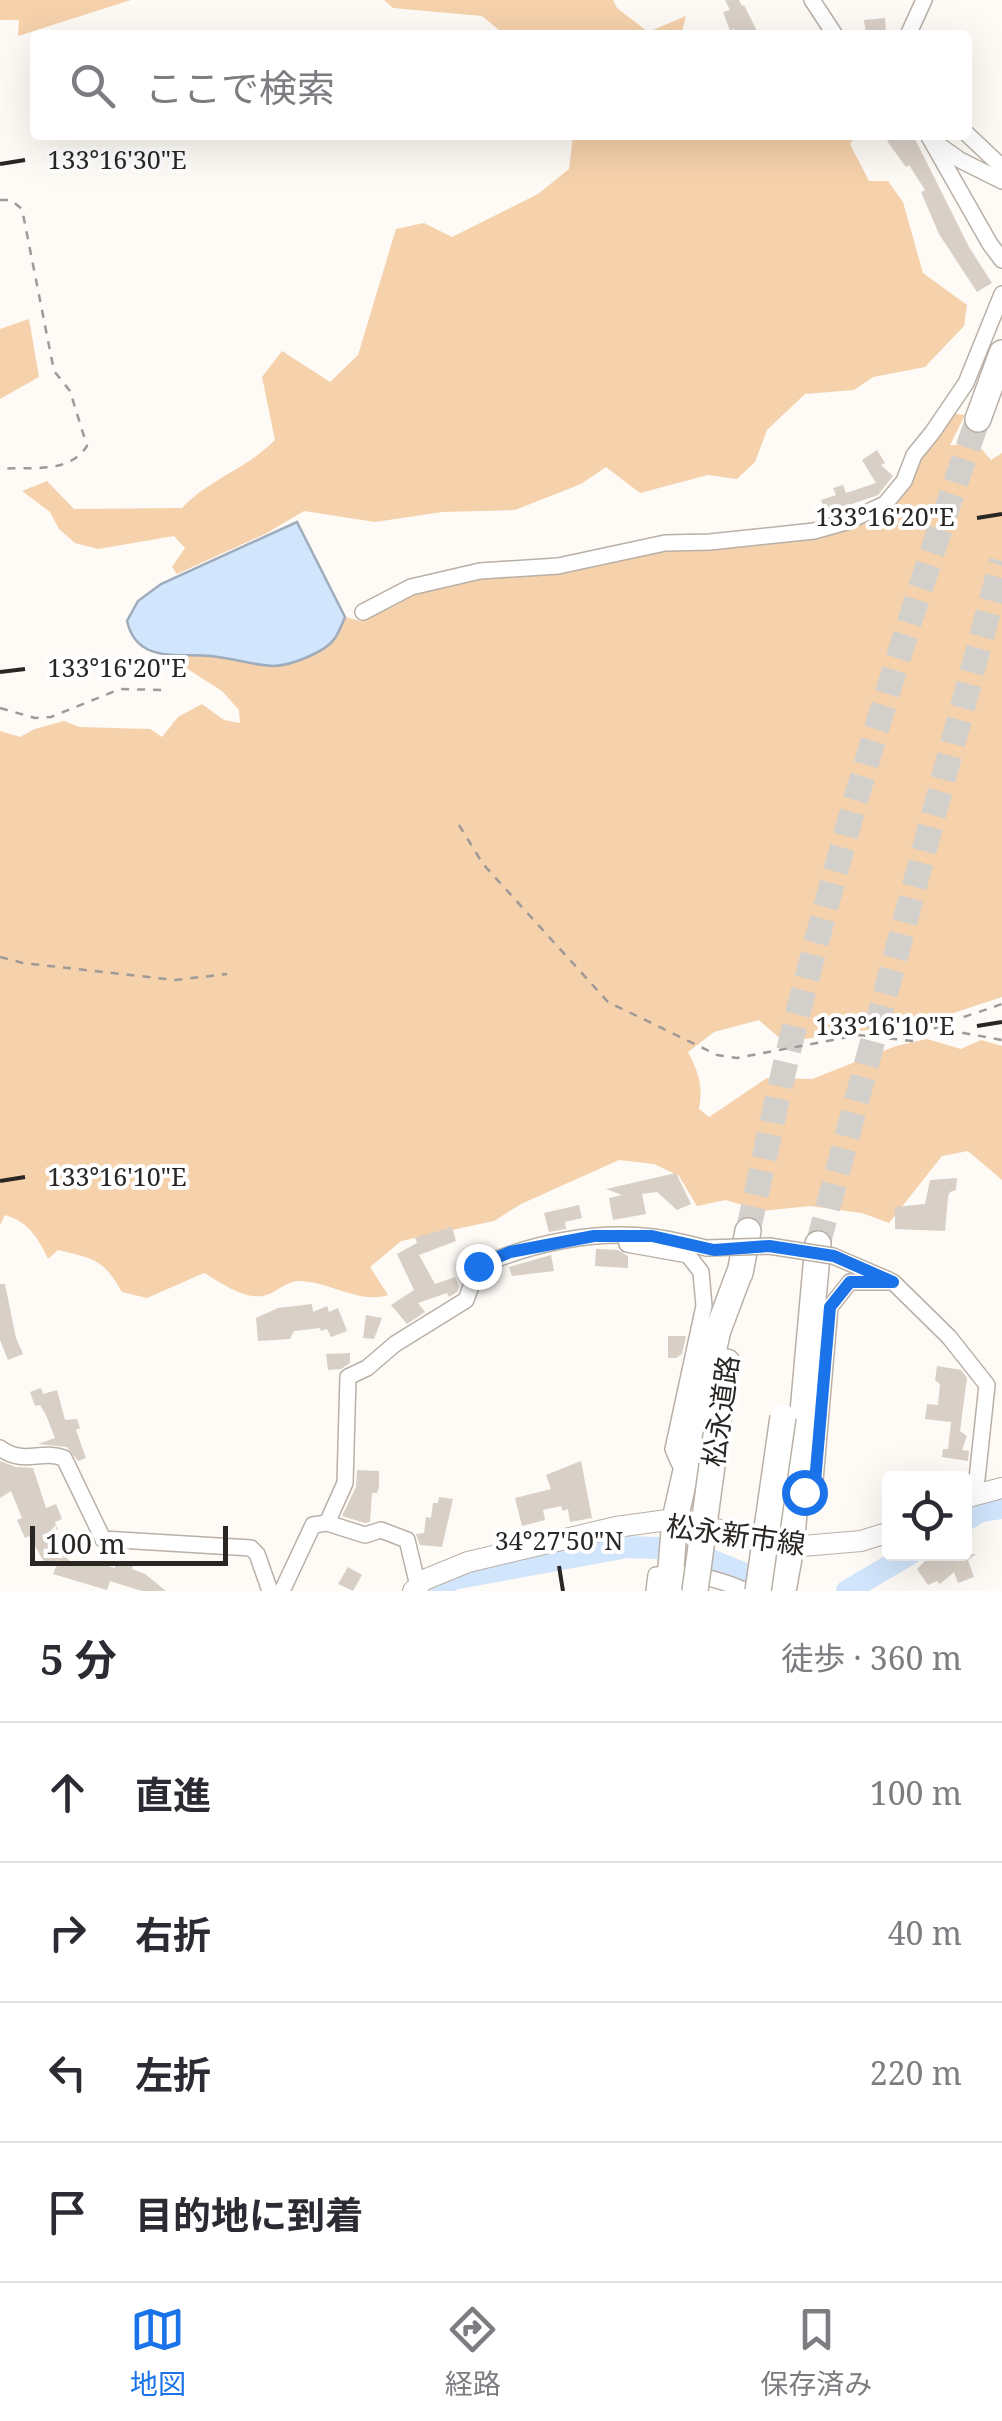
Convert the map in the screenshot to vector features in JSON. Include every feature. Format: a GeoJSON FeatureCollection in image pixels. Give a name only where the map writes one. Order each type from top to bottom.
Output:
{"type":"FeatureCollection","features":[{"type":"Feature","properties":{"kind":"highway"},"geometry":{"type":"LineString","coordinates":[[978,419],[1002,354]]}},
{"type":"Feature","properties":{"kind":"highway","name":"松永道路"},"geometry":{"type":"LineString","coordinates":[[695,1591],[748,1231]]}},
{"type":"Feature","properties":{"kind":"highway"},"geometry":{"type":"LineString","coordinates":[[758,1591],[783,1418],[826,1250]]}},
{"type":"Feature","properties":{"kind":"highway"},"geometry":{"type":"LineString","coordinates":[[783,1591],[826,1250]]}},
{"type":"Feature","properties":{"kind":"highway"},"geometry":{"type":"LineString","coordinates":[[664,1585],[674,1520],[718,1330],[739,1274]]}},
{"type":"Feature","properties":{"kind":"main road"},"geometry":{"type":"LineString","coordinates":[[972,1496],[1002,1488]]}},
{"type":"Feature","properties":{"kind":"main road","name":"松永新市線"},"geometry":{"type":"LineString","coordinates":[[416,1589],[424,1580],[468,1562],[616,1527],[674,1520],[791,1547],[861,1541],[882,1534]]}},
{"type":"Feature","properties":{"kind":"street"},"geometry":{"type":"LineString","coordinates":[[812,0],[831,30]]}},
{"type":"Feature","properties":{"kind":"street"},"geometry":{"type":"LineString","coordinates":[[910,30],[924,0]]}},
{"type":"Feature","properties":{"kind":"street"},"geometry":{"type":"LineString","coordinates":[[972,139],[1002,166]]}},
{"type":"Feature","properties":{"kind":"street"},"geometry":{"type":"LineString","coordinates":[[930,140],[1002,260]]}},
{"type":"Feature","properties":{"kind":"street"},"geometry":{"type":"LineString","coordinates":[[932,140],[960,160],[1002,181]]}},
{"type":"Feature","properties":{"kind":"street"},"geometry":{"type":"LineString","coordinates":[[363,612],[411,587],[480,571],[558,566],[665,543],[814,530],[846,522],[885,504],[904,481],[914,454],[966,383],[1002,294]]}},
{"type":"Feature","properties":{"kind":"street"},"geometry":{"type":"LineString","coordinates":[[326,1523],[346,1483],[348,1377],[466,1300],[478,1266],[510,1252],[594,1236],[688,1255],[701,1272],[704,1306],[673,1449],[679,1463],[688,1468]]}},
{"type":"Feature","properties":{"kind":"street"},"geometry":{"type":"LineString","coordinates":[[624,1240],[652,1236],[706,1248],[769,1246],[826,1250],[893,1282],[948,1338],[986,1385],[978,1479],[972,1489]]}},
{"type":"Feature","properties":{"kind":"street"},"geometry":{"type":"LineString","coordinates":[[794,1493],[806,1491],[815,1482],[830,1307],[850,1282],[893,1282]]}},
{"type":"Feature","properties":{"kind":"street"},"geometry":{"type":"LineString","coordinates":[[0,1448],[25,1459],[54,1454],[64,1458],[103,1539],[240,1544],[256,1554],[270,1591]]}},
{"type":"Feature","properties":{"kind":"street"},"geometry":{"type":"LineString","coordinates":[[282,1591],[314,1525],[326,1523],[365,1535],[381,1530],[406,1540],[416,1589]]}},
{"type":"Feature","properties":{"kind":"street"},"geometry":{"type":"LineString","coordinates":[[664,1585],[684,1572],[746,1591]]}},
{"type":"Feature","properties":{"kind":"path"},"geometry":{"type":"LineString","coordinates":[[0,200],[11,200],[22,209],[54,371],[70,391],[87,446],[80,458],[63,466],[0,468]]}},
{"type":"Feature","properties":{"kind":"path"},"geometry":{"type":"LineString","coordinates":[[0,708],[35,718],[50,717],[120,688],[163,690]]}},
{"type":"Feature","properties":{"kind":"path"},"geometry":{"type":"LineString","coordinates":[[459,824],[483,864],[608,1002],[717,1055],[737,1058],[859,1035],[912,1042],[932,1028],[1002,1004]]}},
{"type":"Feature","properties":{"kind":"path"},"geometry":{"type":"LineString","coordinates":[[0,957],[22,963],[175,980],[228,974]]}},
{"type":"Feature","properties":{"kind":"path"},"geometry":{"type":"LineString","coordinates":[[946,1025],[958,1032],[1002,1040]]}},
{"type":"Feature","properties":{"kind":"shaded area"},"geometry":{"type":"Polygon","coordinates":[[[0,0],[131,0],[18,36],[19,20],[0,20],[0,0]]]}},
{"type":"Feature","properties":{"kind":"shaded area"},"geometry":{"type":"Polygon","coordinates":[[[384,0],[613,0],[617,8],[645,30],[499,30],[482,16],[393,8],[384,0]]]}},
{"type":"Feature","properties":{"kind":"shaded area"},"geometry":{"type":"Polygon","coordinates":[[[686,16],[682,30],[653,30],[686,16]]]}},
{"type":"Feature","properties":{"kind":"shaded area"},"geometry":{"type":"Polygon","coordinates":[[[572,140],[853,140],[850,144],[869,181],[888,181],[903,202],[923,273],[967,305],[964,326],[925,367],[873,377],[854,390],[805,394],[767,430],[755,462],[737,479],[708,475],[640,493],[606,467],[581,484],[515,510],[442,512],[375,522],[304,511],[267,533],[177,574],[172,567],[185,548],[174,536],[98,549],[75,543],[59,529],[50,512],[22,491],[47,481],[74,509],[182,508],[275,440],[262,377],[282,351],[330,382],[358,355],[396,229],[424,223],[452,237],[538,194],[569,169],[572,140]]]}},
{"type":"Feature","properties":{"kind":"shaded area"},"geometry":{"type":"Polygon","coordinates":[[[29,319],[39,377],[0,399],[0,329],[29,319]]]}},
{"type":"Feature","properties":{"kind":"shaded area"},"geometry":{"type":"Polygon","coordinates":[[[955,414],[965,415],[950,445],[978,445],[991,460],[1002,453],[1002,997],[929,1021],[784,1042],[759,1020],[714,1032],[688,1052],[699,1080],[699,1109],[709,1117],[767,1078],[812,1079],[896,1046],[927,1039],[961,1049],[981,1040],[1002,1046],[1002,1180],[968,1151],[942,1156],[889,1223],[862,1213],[810,1206],[761,1211],[726,1200],[697,1206],[679,1176],[654,1164],[619,1160],[521,1204],[494,1221],[401,1241],[370,1267],[388,1295],[378,1297],[297,1281],[266,1295],[247,1295],[204,1273],[147,1298],[122,1292],[109,1273],[90,1259],[58,1250],[48,1259],[32,1232],[13,1218],[5,1215],[0,1225],[0,731],[20,737],[64,721],[79,727],[150,729],[162,737],[178,717],[202,704],[224,720],[240,723],[239,710],[222,691],[189,670],[171,670],[166,655],[212,656],[333,642],[345,617],[361,621],[398,600],[438,586],[653,549],[774,536],[879,512],[955,414]]]}},
{"type":"Feature","properties":{"kind":"water"},"geometry":{"type":"Polygon","coordinates":[[[297,522],[345,617],[335,638],[324,648],[298,661],[273,666],[211,656],[160,654],[132,635],[127,621],[138,601],[161,584],[297,522]]]}},
{"type":"Feature","properties":{"kind":"building"},"geometry":{"type":"Polygon","coordinates":[[[725,0],[739,0],[756,30],[730,30],[723,12],[730,10],[725,0]]]}},
{"type":"Feature","properties":{"kind":"building"},"geometry":{"type":"Polygon","coordinates":[[[885,18],[886,30],[865,30],[864,20],[885,18]]]}},
{"type":"Feature","properties":{"kind":"building"},"geometry":{"type":"Polygon","coordinates":[[[915,140],[969,247],[992,283],[977,292],[939,234],[921,192],[925,190],[887,141],[915,140]]]}},
{"type":"Feature","properties":{"kind":"building"},"geometry":{"type":"Polygon","coordinates":[[[877,450],[885,463],[881,465],[893,476],[878,495],[826,513],[821,500],[836,495],[833,488],[843,485],[846,493],[876,483],[862,460],[877,450]]]}},
{"type":"Feature","properties":{"kind":"building"},"geometry":{"type":"Polygon","coordinates":[[[676,1173],[691,1204],[677,1210],[657,1192],[642,1194],[646,1214],[613,1220],[609,1198],[622,1195],[606,1189],[676,1173]]]}},
{"type":"Feature","properties":{"kind":"building"},"geometry":{"type":"Polygon","coordinates":[[[957,1178],[956,1190],[948,1197],[945,1231],[895,1229],[895,1207],[925,1204],[930,1180],[957,1178]]]}},
{"type":"Feature","properties":{"kind":"building"},"geometry":{"type":"Polygon","coordinates":[[[579,1205],[582,1218],[565,1222],[566,1229],[549,1232],[544,1213],[579,1205]]]}},
{"type":"Feature","properties":{"kind":"building"},"geometry":{"type":"Polygon","coordinates":[[[452,1227],[456,1241],[419,1255],[435,1284],[455,1277],[457,1292],[418,1303],[425,1312],[407,1324],[391,1305],[414,1290],[397,1254],[417,1243],[415,1238],[452,1227]]]}},
{"type":"Feature","properties":{"kind":"building"},"geometry":{"type":"Polygon","coordinates":[[[596,1249],[618,1250],[628,1256],[628,1268],[595,1266],[596,1249]]]}},
{"type":"Feature","properties":{"kind":"building"},"geometry":{"type":"Polygon","coordinates":[[[551,1255],[554,1271],[512,1276],[509,1267],[551,1255]]]}},
{"type":"Feature","properties":{"kind":"building"},"geometry":{"type":"Polygon","coordinates":[[[0,1284],[5,1284],[23,1354],[8,1360],[0,1340],[0,1284]]]}},
{"type":"Feature","properties":{"kind":"building"},"geometry":{"type":"Polygon","coordinates":[[[312,1304],[313,1312],[327,1306],[329,1312],[338,1308],[347,1331],[331,1337],[327,1329],[320,1328],[294,1331],[290,1339],[258,1341],[256,1318],[278,1308],[312,1304]]]}},
{"type":"Feature","properties":{"kind":"building"},"geometry":{"type":"Polygon","coordinates":[[[366,1315],[382,1318],[374,1339],[363,1338],[366,1315]]]}},
{"type":"Feature","properties":{"kind":"building"},"geometry":{"type":"Polygon","coordinates":[[[668,1336],[686,1336],[682,1354],[676,1358],[668,1358],[668,1336]]]}},
{"type":"Feature","properties":{"kind":"building"},"geometry":{"type":"Polygon","coordinates":[[[350,1353],[350,1363],[328,1370],[326,1354],[350,1353]]]}},
{"type":"Feature","properties":{"kind":"building"},"geometry":{"type":"Polygon","coordinates":[[[937,1366],[961,1370],[967,1378],[960,1431],[967,1436],[962,1450],[969,1451],[968,1461],[942,1457],[943,1449],[948,1449],[951,1422],[925,1419],[927,1404],[938,1405],[937,1366]]]}},
{"type":"Feature","properties":{"kind":"building"},"geometry":{"type":"Polygon","coordinates":[[[41,1388],[43,1394],[57,1390],[65,1420],[77,1419],[80,1428],[76,1430],[86,1458],[78,1461],[67,1447],[38,1444],[55,1438],[46,1415],[40,1405],[35,1406],[30,1392],[41,1388]]]}},
{"type":"Feature","properties":{"kind":"building"},"geometry":{"type":"Polygon","coordinates":[[[0,1461],[33,1468],[46,1508],[56,1504],[62,1519],[55,1522],[68,1560],[82,1565],[83,1561],[91,1561],[115,1568],[116,1561],[133,1566],[166,1591],[142,1591],[110,1581],[107,1590],[53,1574],[59,1560],[46,1565],[29,1536],[25,1538],[11,1491],[0,1498],[0,1461]]]}},
{"type":"Feature","properties":{"kind":"building"},"geometry":{"type":"Polygon","coordinates":[[[581,1461],[592,1518],[570,1522],[568,1509],[563,1511],[561,1506],[543,1510],[545,1520],[522,1526],[515,1498],[551,1489],[546,1475],[581,1461]]]}},
{"type":"Feature","properties":{"kind":"building"},"geometry":{"type":"Polygon","coordinates":[[[357,1470],[379,1471],[379,1487],[377,1493],[372,1493],[370,1522],[365,1523],[342,1516],[356,1487],[357,1470]]]}},
{"type":"Feature","properties":{"kind":"building"},"geometry":{"type":"Polygon","coordinates":[[[439,1497],[453,1499],[442,1547],[420,1545],[416,1534],[424,1533],[426,1517],[431,1518],[433,1503],[438,1503],[439,1497]]]}},
{"type":"Feature","properties":{"kind":"building"},"geometry":{"type":"Polygon","coordinates":[[[925,1561],[968,1561],[974,1577],[958,1583],[954,1572],[940,1584],[937,1581],[928,1585],[917,1569],[925,1561]]]}},
{"type":"Feature","properties":{"kind":"building"},"geometry":{"type":"Polygon","coordinates":[[[348,1567],[362,1575],[353,1591],[338,1584],[348,1567]]]}},
{"type":"Feature","properties":{"kind":"waterway"},"geometry":{"type":"LineString","coordinates":[[972,1516],[1002,1508]]}},
{"type":"Feature","properties":{"kind":"waterway"},"geometry":{"type":"LineString","coordinates":[[437,1591],[453,1579],[627,1547],[684,1549],[774,1586]]}},
{"type":"Feature","properties":{"kind":"waterway"},"geometry":{"type":"LineString","coordinates":[[847,1591],[898,1561]]}},
{"type":"Feature","properties":{"kind":"tunnel"},"geometry":{"type":"LineString","coordinates":[[748,1231],[792,1036],[839,860],[904,638],[978,419]]}},
{"type":"Feature","properties":{"kind":"tunnel"},"geometry":{"type":"LineString","coordinates":[[818,1244],[1002,561]]}},
{"type":"Feature","properties":{"kind":"route"},"geometry":{"type":"LineString","coordinates":[[478,1266],[510,1252],[594,1236],[652,1236],[714,1250],[769,1246],[840,1257],[893,1282],[850,1282],[830,1307],[815,1482],[804,1492]]}}]}
